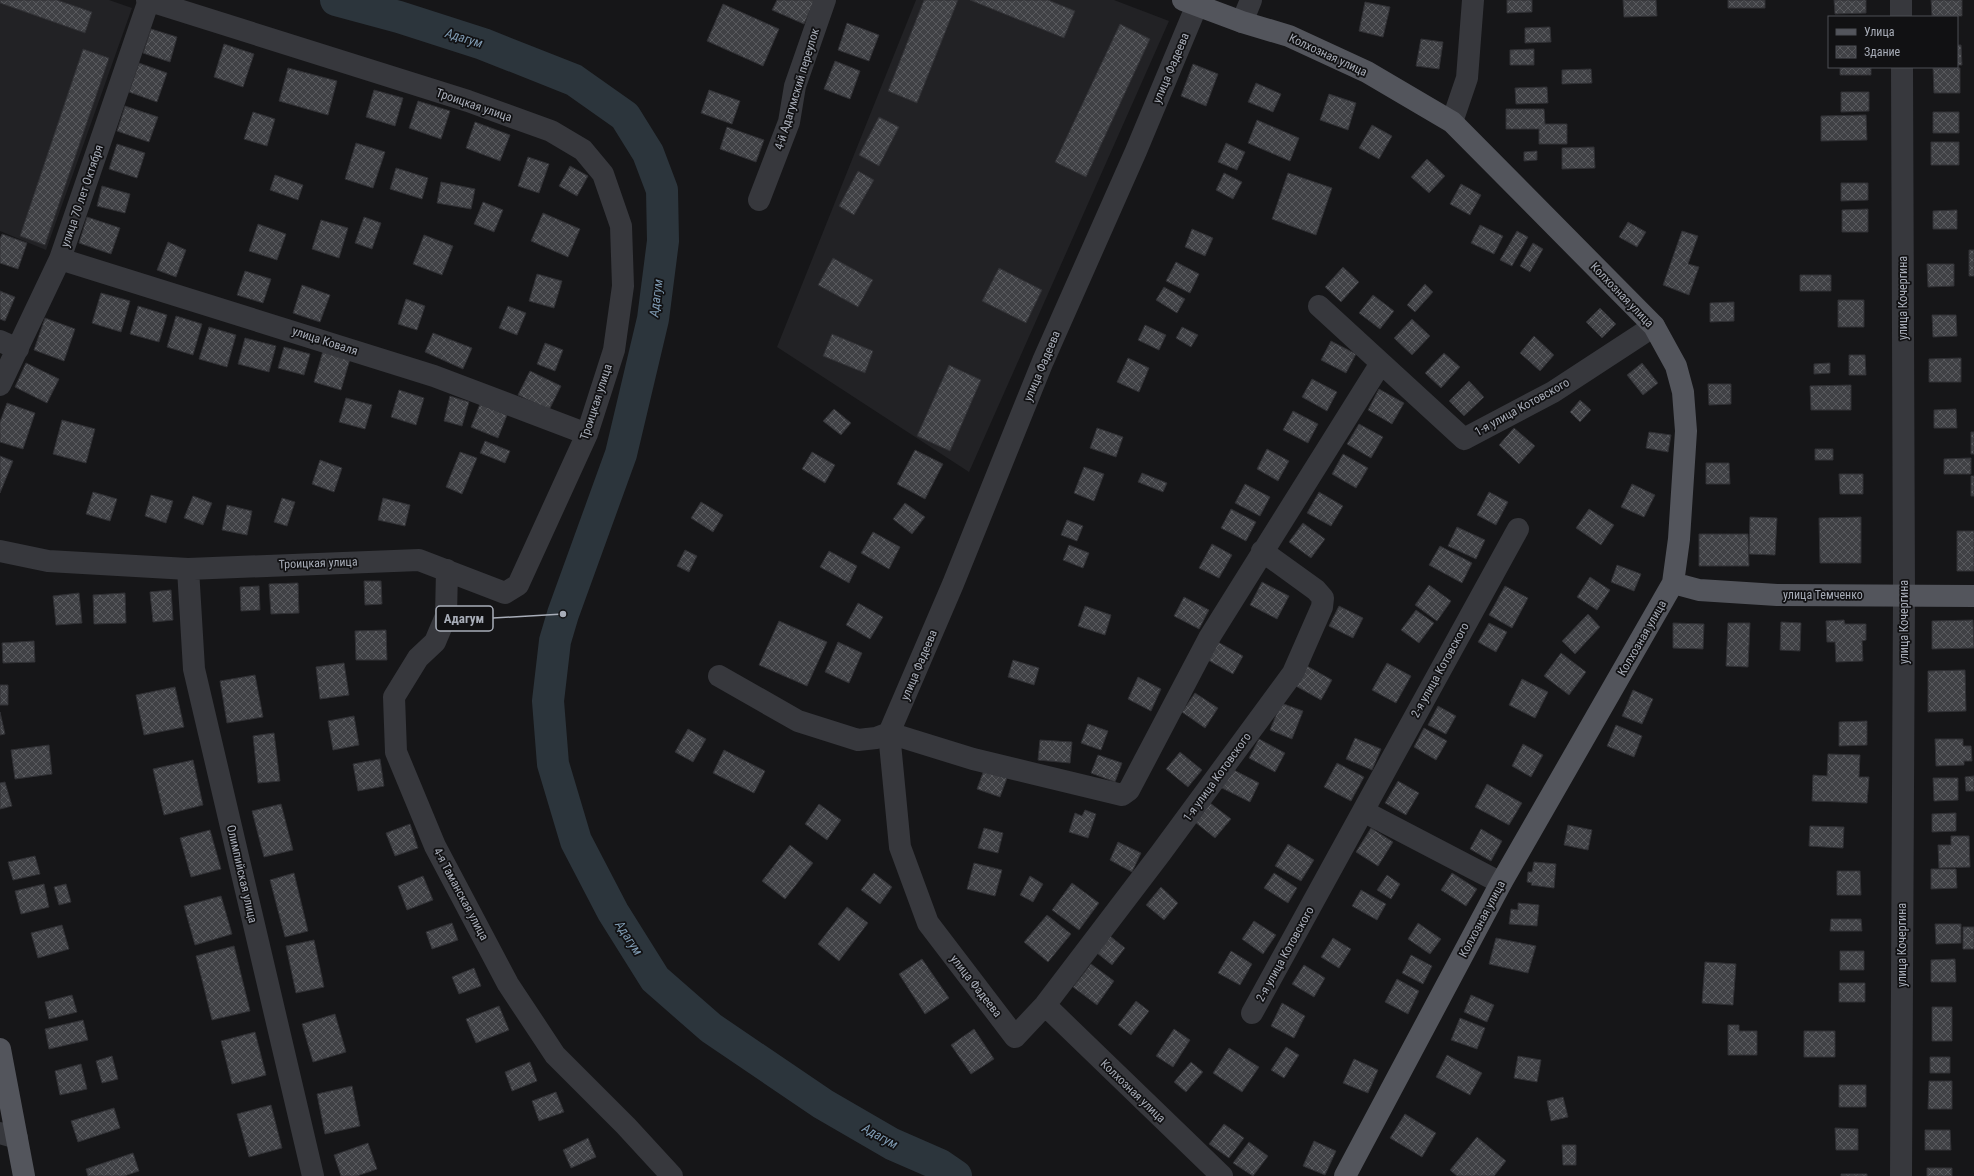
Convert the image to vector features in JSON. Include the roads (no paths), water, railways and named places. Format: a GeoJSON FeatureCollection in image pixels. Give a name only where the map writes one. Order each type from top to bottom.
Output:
{"type":"FeatureCollection","features":[{"type":"Feature","properties":{"kind":"main road","name":"Колхозная улица"},"geometry":{"type":"LineString","coordinates":[[1193,2],[1242,22],[1289,36],[1367,72],[1452,122],[1654,326],[1676,366],[1683,392],[1686,431],[1679,539],[1673,583],[1501,883],[1345,1176]]}},
{"type":"Feature","properties":{"kind":"main road","name":"улица Темченко"},"geometry":{"type":"LineString","coordinates":[[1673,583],[1699,590],[1777,595],[1974,596]]}},
{"type":"Feature","properties":{"kind":"main road"},"geometry":{"type":"LineString","coordinates":[[0,1050],[8,1135],[24,1176]]}},
{"type":"Feature","properties":{"kind":"street","name":"улица 70 лет Октября"},"geometry":{"type":"LineString","coordinates":[[0,385],[9,345],[60,259],[148,0]]}},
{"type":"Feature","properties":{"kind":"street","name":"Троицкая улица"},"geometry":{"type":"LineString","coordinates":[[0,551],[48,561],[188,569],[419,560],[506,593],[518,585],[587,434],[614,350],[623,286],[621,226],[603,174],[583,150],[551,131],[468,101],[148,0]]}},
{"type":"Feature","properties":{"kind":"street","name":"4-й Адагумский переулок"},"geometry":{"type":"LineString","coordinates":[[759,200],[789,122],[795,86],[825,0]]}},
{"type":"Feature","properties":{"kind":"street"},"geometry":{"type":"LineString","coordinates":[[1242,22],[1251,0]]}},
{"type":"Feature","properties":{"kind":"street"},"geometry":{"type":"LineString","coordinates":[[1452,122],[1467,78],[1473,0]]}},
{"type":"Feature","properties":{"kind":"street"},"geometry":{"type":"LineString","coordinates":[[1901,0],[1902,16]]}},
{"type":"Feature","properties":{"kind":"street","name":"улица Фадеева"},"geometry":{"type":"LineString","coordinates":[[1044,1005],[1015,1037],[928,923],[900,847],[889,733],[954,584],[1043,361],[1193,2]]}},
{"type":"Feature","properties":{"kind":"street","name":"улица Кочергина"},"geometry":{"type":"LineString","coordinates":[[1901,1176],[1904,596],[1902,68]]}},
{"type":"Feature","properties":{"kind":"street","name":"улица Коваля"},"geometry":{"type":"LineString","coordinates":[[60,259],[434,376],[587,434]]}},
{"type":"Feature","properties":{"kind":"street","name":"1-я улица Котовского"},"geometry":{"type":"LineString","coordinates":[[1319,306],[1464,439],[1553,392],[1654,326]]}},
{"type":"Feature","properties":{"kind":"street"},"geometry":{"type":"LineString","coordinates":[[719,676],[798,720],[858,740],[876,738],[889,733],[973,759],[1114,795],[1122,795],[1129,790],[1209,638],[1381,363]]}},
{"type":"Feature","properties":{"kind":"street","name":"2-я улица Котовского"},"geometry":{"type":"LineString","coordinates":[[1252,1013],[1518,528]]}},
{"type":"Feature","properties":{"kind":"street","name":"1-я улица Котовского"},"geometry":{"type":"LineString","coordinates":[[1044,1005],[1160,854],[1293,673],[1322,607],[1323,598],[1316,590],[1262,551]]}},
{"type":"Feature","properties":{"kind":"street","name":"Олимпийская улица"},"geometry":{"type":"LineString","coordinates":[[188,569],[194,670],[313,1176]]}},
{"type":"Feature","properties":{"kind":"street","name":"4-я Таманская улица"},"geometry":{"type":"LineString","coordinates":[[447,570],[446,616],[435,642],[418,658],[394,697],[396,752],[435,846],[508,984],[556,1055],[626,1126],[672,1176]]}},
{"type":"Feature","properties":{"kind":"street"},"geometry":{"type":"LineString","coordinates":[[1363,811],[1501,883]]}},
{"type":"Feature","properties":{"kind":"street","name":"Колхозная улица"},"geometry":{"type":"LineString","coordinates":[[1044,1005],[1222,1176]]}},
{"type":"Feature","properties":{"kind":"waterway","name":"Адагум"},"geometry":{"type":"LineString","coordinates":[[336,0],[399,17],[483,44],[574,80],[625,116],[648,153],[662,190],[663,241],[653,319],[621,454],[563,614],[555,641],[548,701],[553,764],[576,841],[613,912],[655,979],[711,1028],[823,1104],[892,1144],[940,1165],[956,1176]]}},
{"type":"Feature","properties":{"kind":"place","name":"Адагум"},"geometry":{"type":"Point","coordinates":[563,614]}}]}
